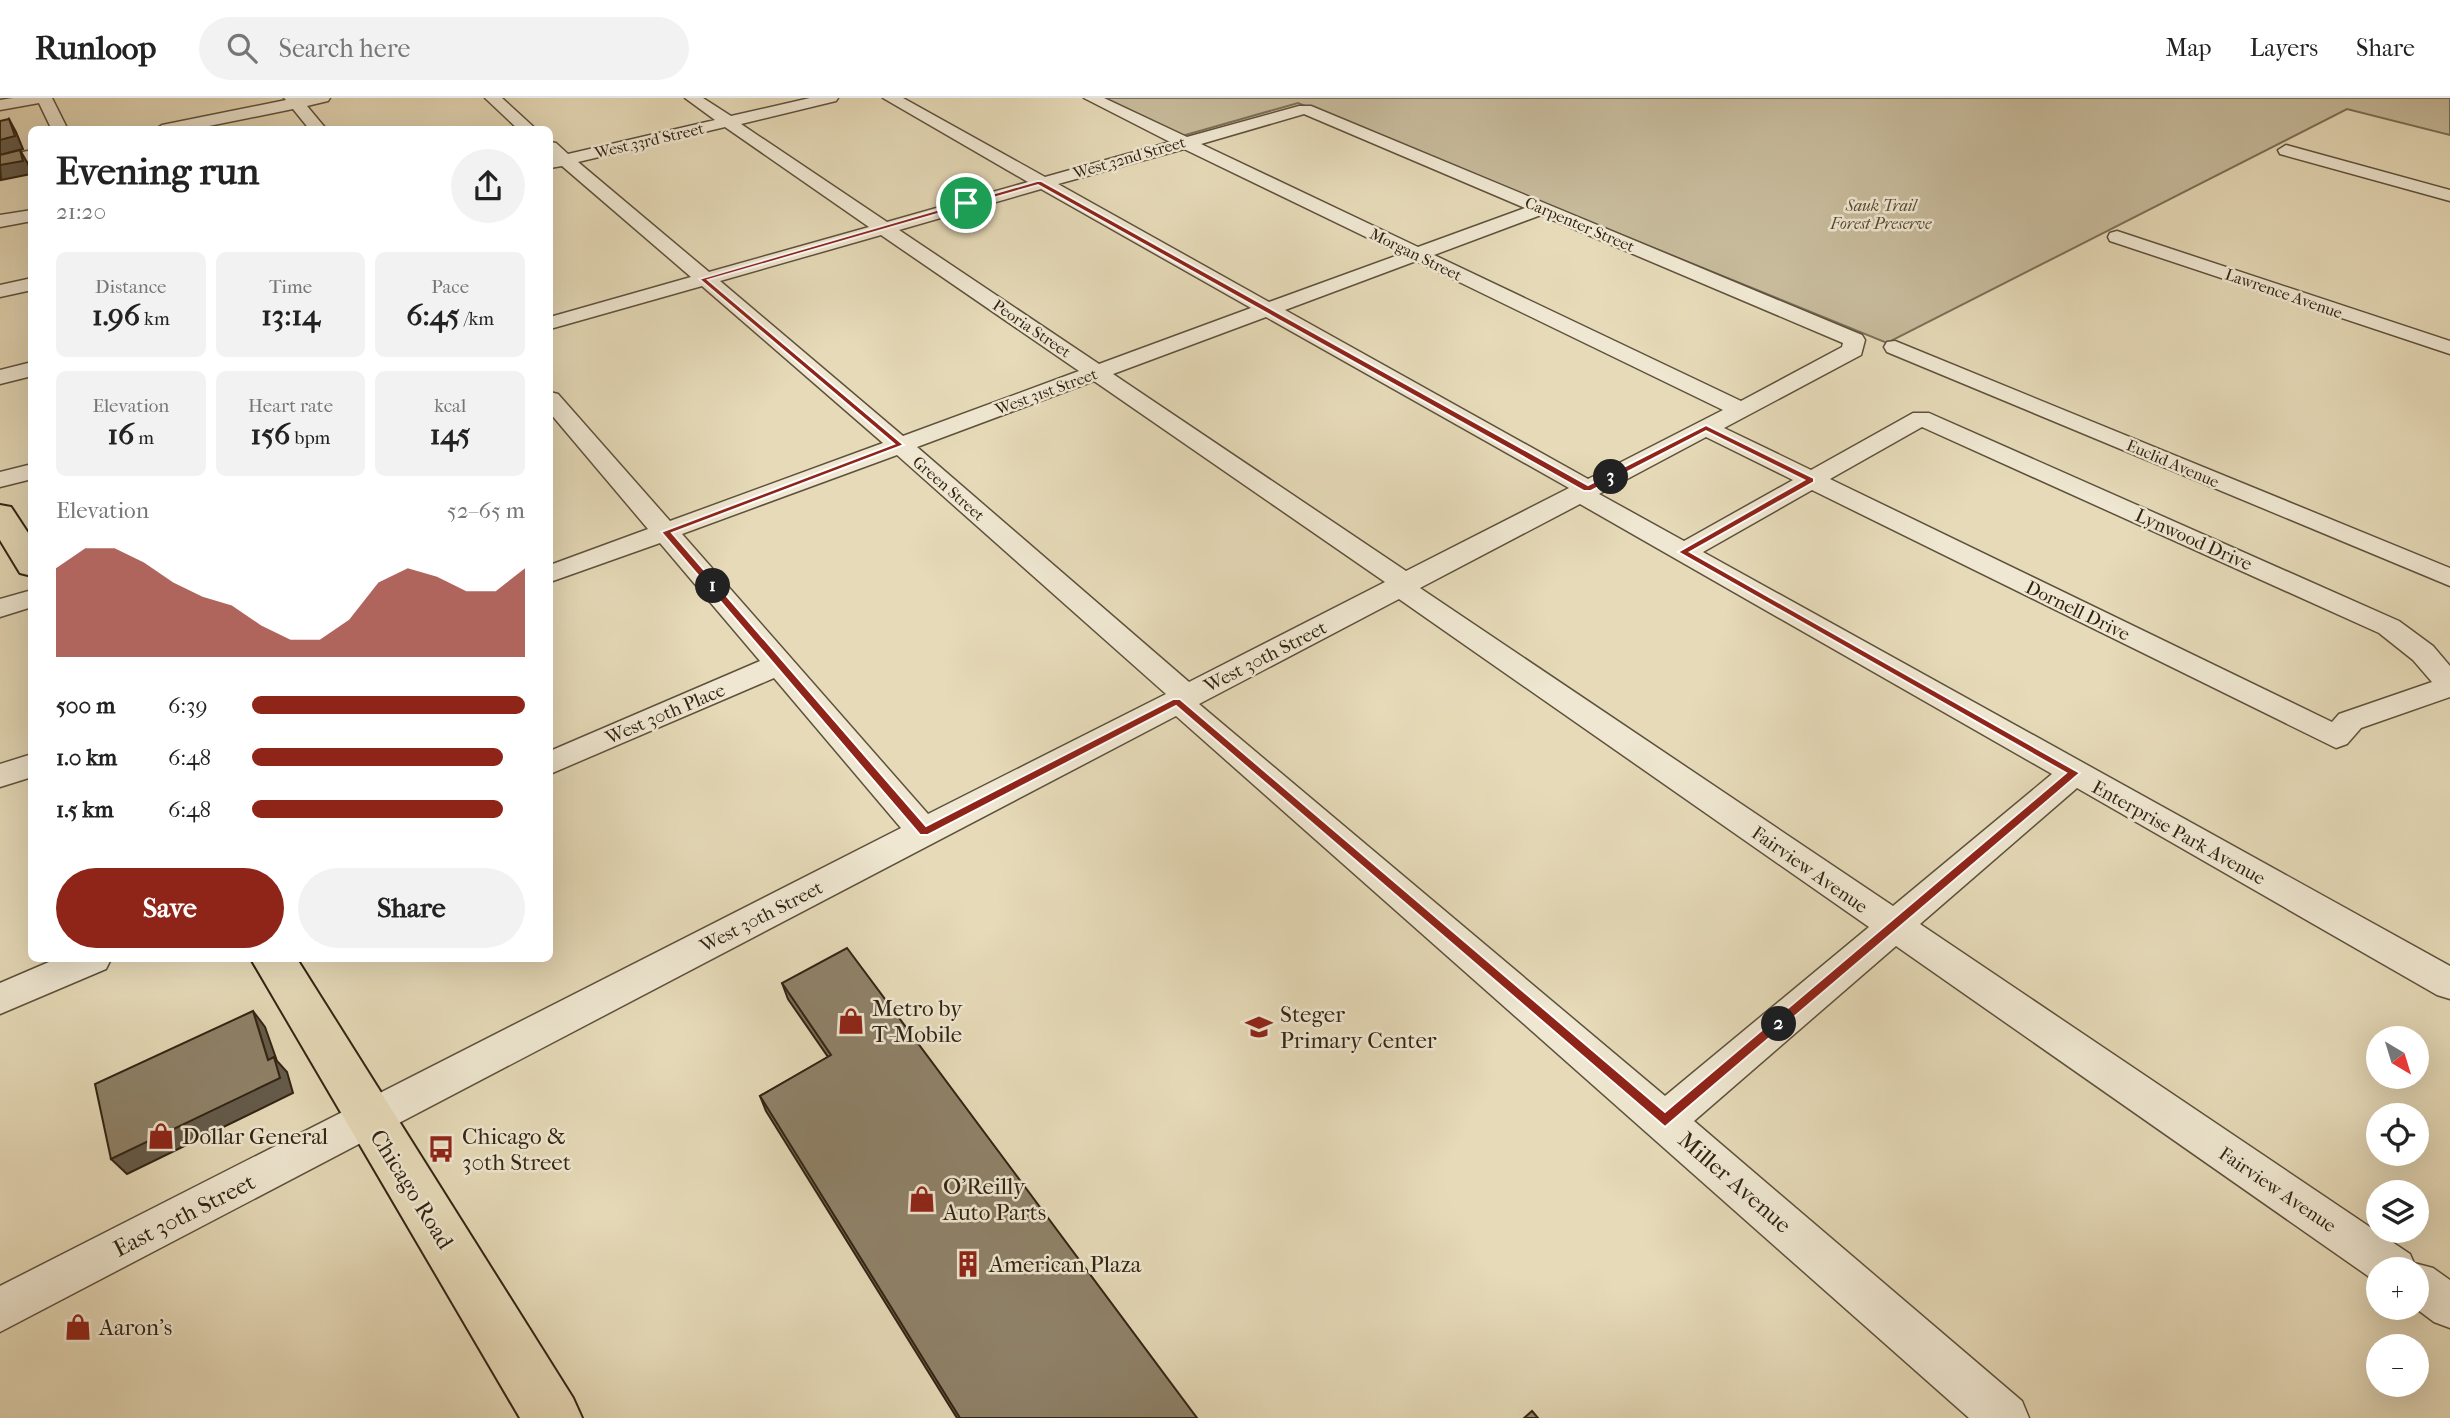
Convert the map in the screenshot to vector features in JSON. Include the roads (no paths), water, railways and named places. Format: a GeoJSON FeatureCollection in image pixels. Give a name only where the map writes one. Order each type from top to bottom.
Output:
{"type":"FeatureCollection","features":[{"type":"Feature","properties":{"kind":"main road"},"geometry":{"type":"LineString","coordinates":[[0,514],[28,560]]}},
{"type":"Feature","properties":{"kind":"main road","name":"Chicago Road"},"geometry":{"type":"LineString","coordinates":[[275,962],[553,1418]]}},
{"type":"Feature","properties":{"kind":"street"},"geometry":{"type":"LineString","coordinates":[[0,106],[43,98],[58,126]]}},
{"type":"Feature","properties":{"kind":"street"},"geometry":{"type":"LineString","coordinates":[[244,98],[255,111]]}},
{"type":"Feature","properties":{"kind":"street"},"geometry":{"type":"LineString","coordinates":[[182,126],[294,101],[322,98]]}},
{"type":"Feature","properties":{"kind":"street"},"geometry":{"type":"LineString","coordinates":[[493,98],[524,126]]}},
{"type":"Feature","properties":{"kind":"street","name":"Peoria Street"},"geometry":{"type":"LineString","coordinates":[[694,98],[1098,372],[1402,585]]}},
{"type":"Feature","properties":{"kind":"street","name":"West 33rd Street"},"geometry":{"type":"LineString","coordinates":[[555,157],[830,98]]}},
{"type":"Feature","properties":{"kind":"street","name":"Enterprise Park Avenue"},"geometry":{"type":"LineString","coordinates":[[891,98],[1268,309],[1583,491],[1683,552],[2450,984]]}},
{"type":"Feature","properties":{"kind":"street","name":"Morgan Street"},"geometry":{"type":"LineString","coordinates":[[1092,98],[1741,410]]}},
{"type":"Feature","properties":{"kind":"street"},"geometry":{"type":"LineString","coordinates":[[294,101],[316,126]]}},
{"type":"Feature","properties":{"kind":"street","name":"West 32nd Street"},"geometry":{"type":"LineString","coordinates":[[553,322],[1305,109]]}},
{"type":"Feature","properties":{"kind":"street","name":"Carpenter Street"},"geometry":{"type":"LineString","coordinates":[[1305,109],[1854,340]]}},
{"type":"Feature","properties":{"kind":"street"},"geometry":{"type":"LineString","coordinates":[[2286,150],[2447,192]]}},
{"type":"Feature","properties":{"kind":"street"},"geometry":{"type":"LineString","coordinates":[[0,162],[28,156]]}},
{"type":"Feature","properties":{"kind":"street","name":"Green Street"},"geometry":{"type":"LineString","coordinates":[[555,157],[900,445],[1182,699]]}},
{"type":"Feature","properties":{"kind":"street","name":"West 31st Street"},"geometry":{"type":"LineString","coordinates":[[553,573],[1543,208]]}},
{"type":"Feature","properties":{"kind":"street"},"geometry":{"type":"LineString","coordinates":[[0,221],[28,216]]}},
{"type":"Feature","properties":{"kind":"street","name":"Lawrence Avenue"},"geometry":{"type":"LineString","coordinates":[[2117,237],[2450,348]]}},
{"type":"Feature","properties":{"kind":"street"},"geometry":{"type":"LineString","coordinates":[[0,291],[28,285]]}},
{"type":"Feature","properties":{"kind":"street","name":"West 30th Street"},"geometry":{"type":"LineString","coordinates":[[369,1119],[1741,410],[1853,350],[1854,340]]}},
{"type":"Feature","properties":{"kind":"street","name":"Euclid Avenue"},"geometry":{"type":"LineString","coordinates":[[1895,347],[2450,578]]}},
{"type":"Feature","properties":{"kind":"street"},"geometry":{"type":"LineString","coordinates":[[0,377],[28,370]]}},
{"type":"Feature","properties":{"kind":"street"},"geometry":{"type":"LineString","coordinates":[[553,407],[561,430],[666,532],[924,832]]}},
{"type":"Feature","properties":{"kind":"street","name":"Lynwood Drive"},"geometry":{"type":"LineString","coordinates":[[1811,480],[1921,418],[2389,627],[2423,653],[2450,686]]}},
{"type":"Feature","properties":{"kind":"street","name":"Dornell Drive"},"geometry":{"type":"LineString","coordinates":[[1706,428],[2336,737],[2350,721],[2450,686]]}},
{"type":"Feature","properties":{"kind":"street"},"geometry":{"type":"LineString","coordinates":[[0,480],[28,472]]}},
{"type":"Feature","properties":{"kind":"street"},"geometry":{"type":"LineString","coordinates":[[1683,552],[1811,480]]}},
{"type":"Feature","properties":{"kind":"street","name":"Fairview Avenue"},"geometry":{"type":"LineString","coordinates":[[1402,585],[1893,927],[2377,1257]]}},
{"type":"Feature","properties":{"kind":"street"},"geometry":{"type":"LineString","coordinates":[[0,608],[28,599]]}},
{"type":"Feature","properties":{"kind":"street","name":"West 30th Place"},"geometry":{"type":"LineString","coordinates":[[553,761],[780,664]]}},
{"type":"Feature","properties":{"kind":"street","name":"Miller Avenue"},"geometry":{"type":"LineString","coordinates":[[1182,699],[2005,1418]]}},
{"type":"Feature","properties":{"kind":"street"},"geometry":{"type":"LineString","coordinates":[[0,776],[28,766]]}},
{"type":"Feature","properties":{"kind":"street"},"geometry":{"type":"LineString","coordinates":[[1665,1121],[2074,773]]}},
{"type":"Feature","properties":{"kind":"street"},"geometry":{"type":"LineString","coordinates":[[0,999],[86,962]]}},
{"type":"Feature","properties":{"kind":"street","name":"East 30th Street"},"geometry":{"type":"LineString","coordinates":[[0,1310],[369,1119]]}},
{"type":"Feature","properties":{"kind":"street"},"geometry":{"type":"LineString","coordinates":[[2429,1291],[2450,1306]]}},
{"type":"Feature","properties":{"kind":"place","name":"Metro by T-Mobile"},"geometry":{"type":"Point","coordinates":[851,1021]}},
{"type":"Feature","properties":{"kind":"place","name":"Steger Primary Center"},"geometry":{"type":"Point","coordinates":[1259,1027]}},
{"type":"Feature","properties":{"kind":"place","name":"Dollar General"},"geometry":{"type":"Point","coordinates":[161,1136]}},
{"type":"Feature","properties":{"kind":"place","name":"Chicago & 30th Street"},"geometry":{"type":"Point","coordinates":[441,1149]}},
{"type":"Feature","properties":{"kind":"place","name":"O'Reilly Auto Parts"},"geometry":{"type":"Point","coordinates":[922,1199]}},
{"type":"Feature","properties":{"kind":"place","name":"American Plaza"},"geometry":{"type":"Point","coordinates":[968,1264]}},
{"type":"Feature","properties":{"kind":"place","name":"Aaron's"},"geometry":{"type":"Point","coordinates":[78,1327]}},
{"type":"Feature","properties":{"kind":"park label","name":"Sauk Trail Forest Preserve"},"geometry":{"type":"Point","coordinates":[1881,214]}}]}
